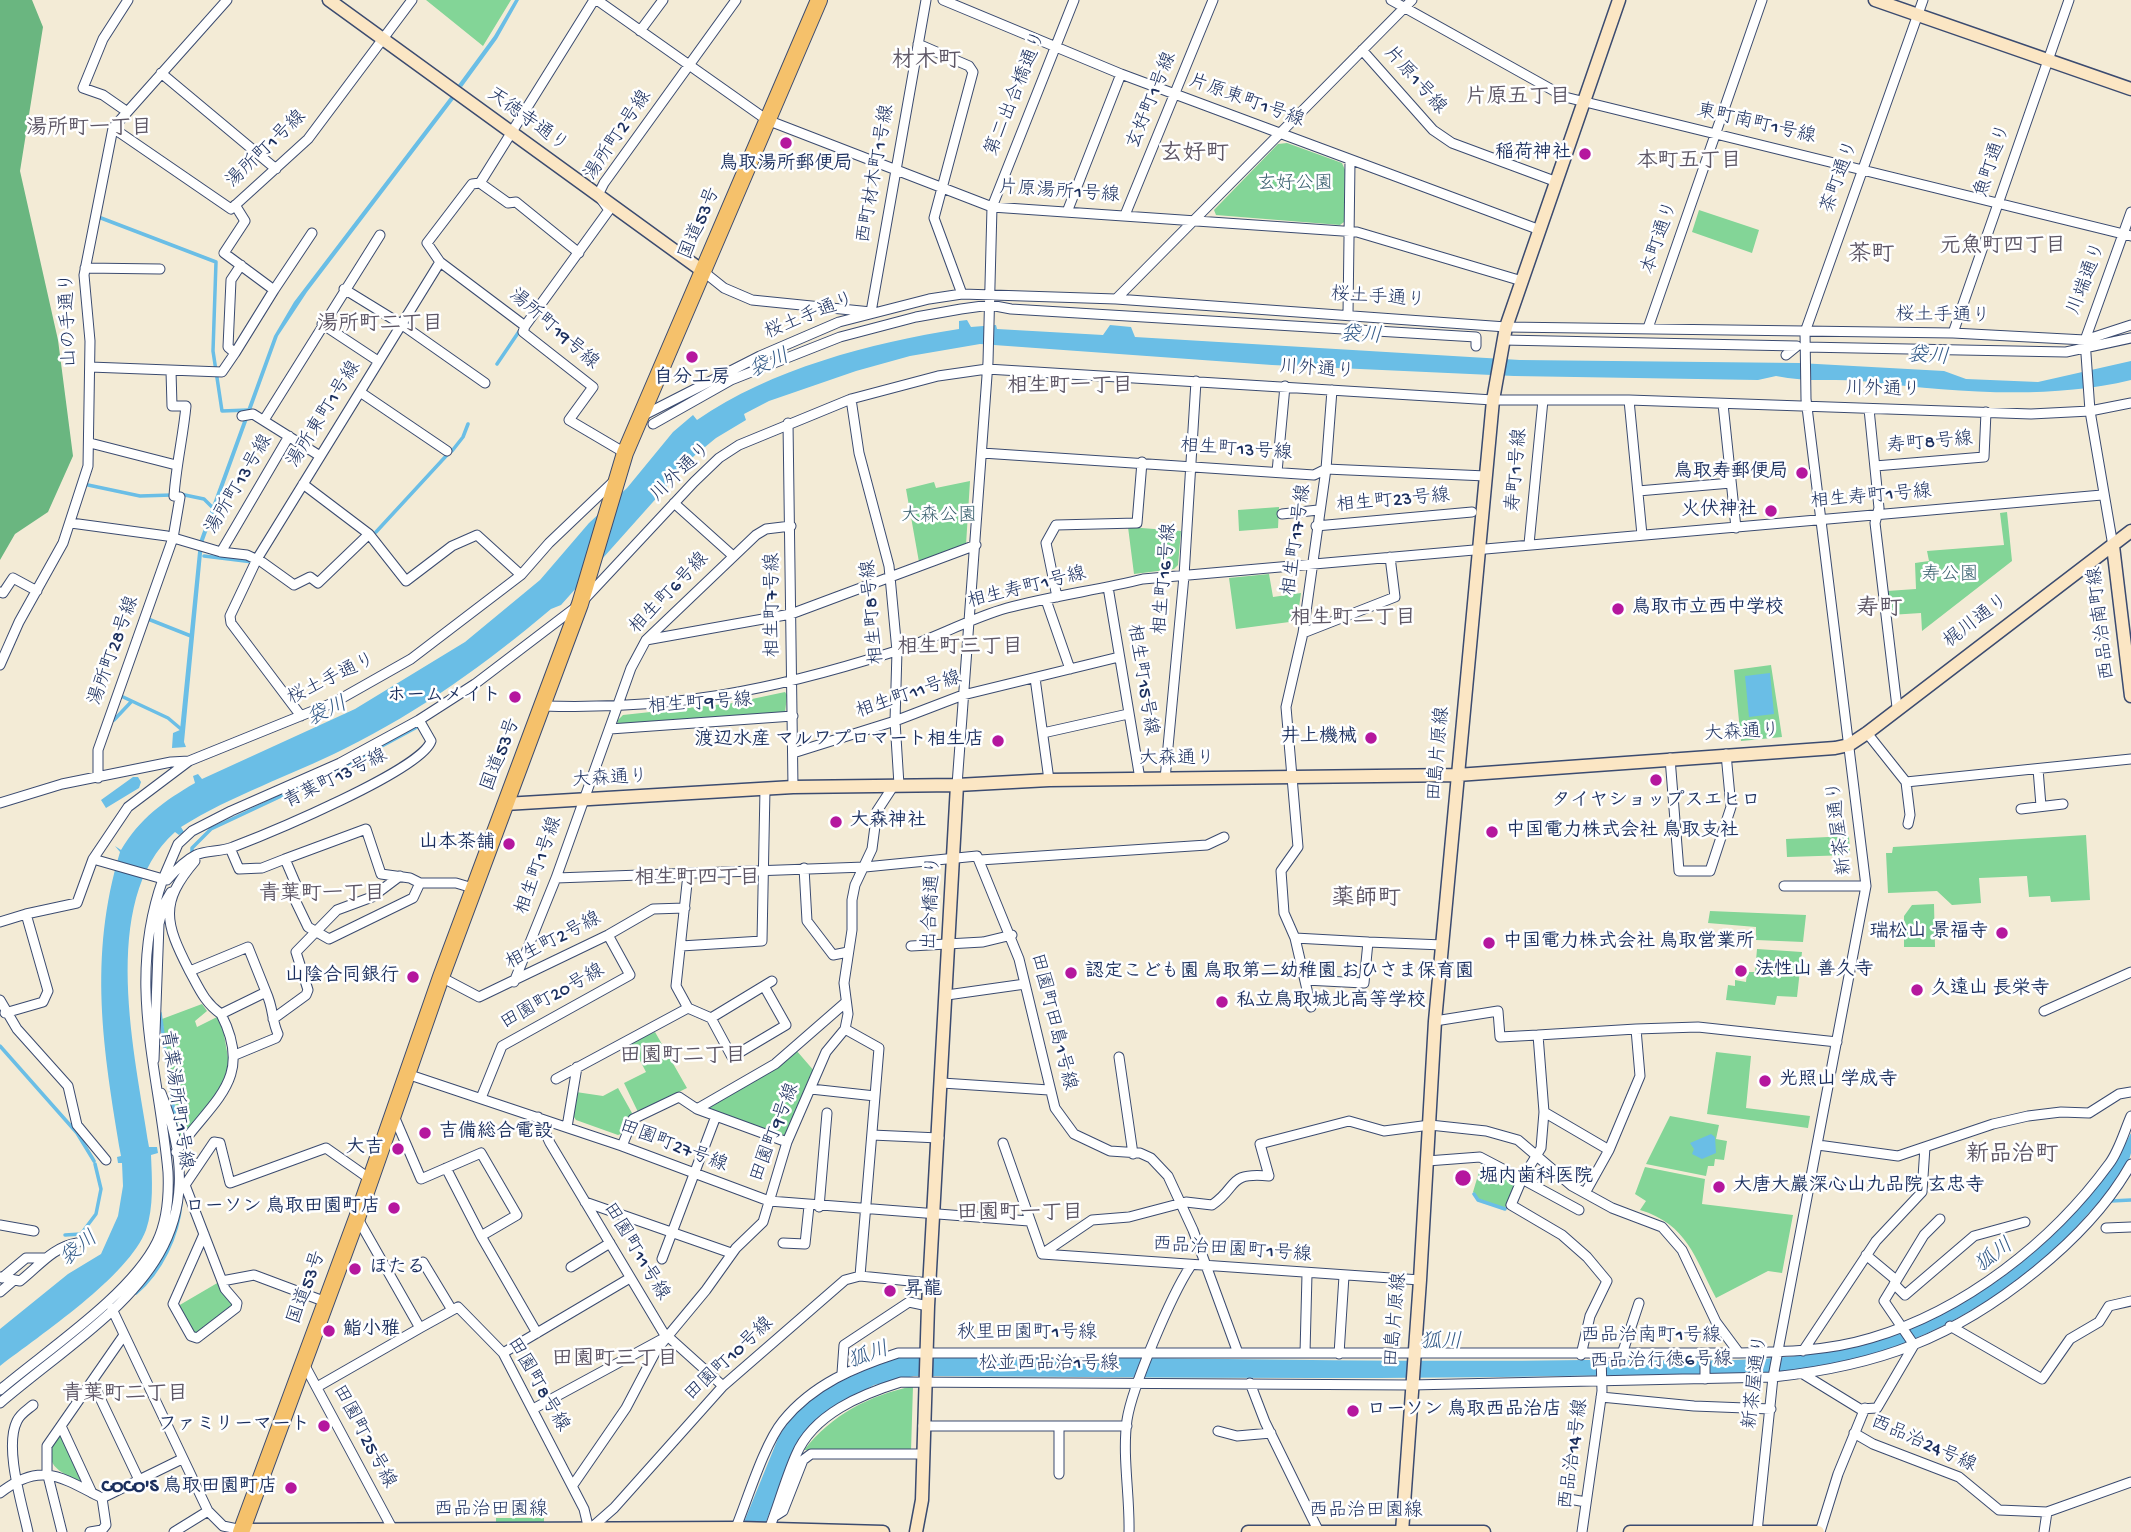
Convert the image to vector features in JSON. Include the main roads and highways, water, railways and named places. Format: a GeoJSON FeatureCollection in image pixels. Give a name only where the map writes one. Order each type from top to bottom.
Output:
{"type":"FeatureCollection","features":[{"type":"Feature","properties":{"kind":"highway","name":"国道53号"},"geometry":{"type":"LineString","coordinates":[[241,1531],[357,1218],[441,977],[580,604],[625,453],[649,420],[704,271],[818,0]]}},
{"type":"Feature","properties":{"kind":"water"},"geometry":{"type":"Polygon","coordinates":[[[515,0],[519,0],[497,39],[462,87],[458,85],[494,36],[515,0]]]}},
{"type":"Feature","properties":{"kind":"water"},"geometry":{"type":"Polygon","coordinates":[[[451,96],[454,99],[307,292],[278,336],[203,543],[184,742],[186,747],[172,748],[173,733],[180,730],[199,542],[274,336],[294,302],[451,96]]]}},
{"type":"Feature","properties":{"kind":"water"},"geometry":{"type":"Polygon","coordinates":[[[967,320],[971,327],[996,325],[997,329],[1103,335],[1110,325],[1131,327],[1135,337],[1520,360],[1799,363],[1944,371],[1966,379],[2038,382],[2131,361],[2131,380],[2067,390],[1968,391],[1776,376],[1758,380],[1514,376],[1272,365],[980,344],[910,356],[856,371],[769,401],[744,414],[746,420],[716,438],[694,456],[561,605],[551,609],[452,685],[400,719],[344,749],[220,805],[181,827],[184,832],[179,835],[175,832],[151,862],[136,898],[129,939],[128,982],[131,1026],[149,1147],[157,1147],[158,1153],[151,1155],[149,1221],[136,1248],[103,1285],[0,1366],[0,1329],[68,1274],[101,1254],[118,1216],[123,1186],[122,1163],[118,1163],[117,1157],[121,1156],[104,1041],[102,1004],[104,929],[120,852],[115,846],[121,850],[136,829],[154,811],[195,783],[193,776],[198,774],[202,779],[355,709],[465,642],[540,580],[589,523],[627,488],[673,432],[693,415],[697,420],[726,402],[789,372],[857,350],[959,329],[959,321],[967,320]]]}},
{"type":"Feature","properties":{"kind":"water"},"geometry":{"type":"Polygon","coordinates":[[[1770,673],[1774,714],[1749,717],[1745,676],[1770,673]]]}},
{"type":"Feature","properties":{"kind":"water"},"geometry":{"type":"Polygon","coordinates":[[[133,777],[138,777],[141,782],[139,788],[106,808],[101,800],[133,777]]]}},
{"type":"Feature","properties":{"kind":"water"},"geometry":{"type":"Polygon","coordinates":[[[2131,1133],[2131,1153],[2117,1180],[2081,1222],[2031,1269],[1973,1309],[1910,1341],[1878,1353],[1811,1369],[1704,1376],[914,1376],[874,1385],[834,1407],[795,1448],[762,1532],[740,1532],[779,1436],[800,1409],[842,1378],[889,1359],[935,1356],[1426,1361],[1735,1360],[1809,1354],[1882,1339],[1956,1307],[1992,1285],[2026,1259],[2086,1200],[2111,1167],[2131,1133]]]}},
{"type":"Feature","properties":{"kind":"water"},"geometry":{"type":"Polygon","coordinates":[[[1711,1134],[1715,1137],[1716,1153],[1702,1159],[1692,1154],[1694,1149],[1690,1143],[1711,1134]]]}},
{"type":"Feature","properties":{"kind":"waterway"},"geometry":{"type":"LineString","coordinates":[[101,218],[216,262],[213,351],[222,411],[248,410]]}},
{"type":"Feature","properties":{"kind":"waterway"},"geometry":{"type":"LineString","coordinates":[[497,364],[520,330]]}},
{"type":"Feature","properties":{"kind":"waterway"},"geometry":{"type":"LineString","coordinates":[[452,451],[463,437],[468,424]]}},
{"type":"Feature","properties":{"kind":"waterway"},"geometry":{"type":"LineString","coordinates":[[376,532],[447,455]]}},
{"type":"Feature","properties":{"kind":"waterway"},"geometry":{"type":"LineString","coordinates":[[88,485],[140,496],[172,495]]}},
{"type":"Feature","properties":{"kind":"waterway"},"geometry":{"type":"LineString","coordinates":[[180,494],[204,499],[212,507]]}},
{"type":"Feature","properties":{"kind":"waterway"},"geometry":{"type":"LineString","coordinates":[[204,556],[253,562]]}},
{"type":"Feature","properties":{"kind":"waterway"},"geometry":{"type":"LineString","coordinates":[[148,619],[191,636]]}},
{"type":"Feature","properties":{"kind":"waterway"},"geometry":{"type":"LineString","coordinates":[[121,696],[168,718],[181,729]]}},
{"type":"Feature","properties":{"kind":"waterway"},"geometry":{"type":"LineString","coordinates":[[114,720],[131,702]]}},
{"type":"Feature","properties":{"kind":"waterway"},"geometry":{"type":"LineString","coordinates":[[192,852],[192,848],[211,829],[343,767],[417,727]]}},
{"type":"Feature","properties":{"kind":"waterway"},"geometry":{"type":"LineString","coordinates":[[160,1013],[177,1133]]}},
{"type":"Feature","properties":{"kind":"waterway"},"geometry":{"type":"LineString","coordinates":[[0,1046],[77,1133],[94,1161]]}},
{"type":"Feature","properties":{"kind":"waterway","name":"袋川"},"geometry":{"type":"LineString","coordinates":[[65,1235],[81,1234],[96,1214],[101,1189],[95,1164]]}},
{"type":"Feature","properties":{"kind":"waterway"},"geometry":{"type":"LineString","coordinates":[[1474,1194],[1478,1200],[1505,1209]]}},
{"type":"Feature","properties":{"kind":"waterway"},"geometry":{"type":"LineString","coordinates":[[2111,1201],[2131,1200]]}},
{"type":"Feature","properties":{"kind":"waterway"},"geometry":{"type":"LineString","coordinates":[[136,1293],[153,1274],[167,1252],[181,1203]]}},
{"type":"Feature","properties":{"kind":"place","name":"鳥取湯所郵便局"},"geometry":{"type":"Point","coordinates":[786,143]}},
{"type":"Feature","properties":{"kind":"place","name":"稲荷神社"},"geometry":{"type":"Point","coordinates":[1585,154]}},
{"type":"Feature","properties":{"kind":"place","name":"自分工房"},"geometry":{"type":"Point","coordinates":[692,357]}},
{"type":"Feature","properties":{"kind":"place","name":"鳥取寿郵便局"},"geometry":{"type":"Point","coordinates":[1802,473]}},
{"type":"Feature","properties":{"kind":"place","name":"火伏神社"},"geometry":{"type":"Point","coordinates":[1771,511]}},
{"type":"Feature","properties":{"kind":"place","name":"鳥取市立西中学校"},"geometry":{"type":"Point","coordinates":[1618,609]}},
{"type":"Feature","properties":{"kind":"place","name":"ホームメイト"},"geometry":{"type":"Point","coordinates":[515,697]}},
{"type":"Feature","properties":{"kind":"place","name":"井上機械"},"geometry":{"type":"Point","coordinates":[1371,738]}},
{"type":"Feature","properties":{"kind":"place","name":"渡辺水産 マルワプロマート相生店"},"geometry":{"type":"Point","coordinates":[998,741]}},
{"type":"Feature","properties":{"kind":"place","name":"タイヤショップスエヒロ"},"geometry":{"type":"Point","coordinates":[1656,780]}},
{"type":"Feature","properties":{"kind":"place","name":"大森神社"},"geometry":{"type":"Point","coordinates":[836,822]}},
{"type":"Feature","properties":{"kind":"place","name":"中国電力株式会社 鳥取支社"},"geometry":{"type":"Point","coordinates":[1492,832]}},
{"type":"Feature","properties":{"kind":"place","name":"山本茶舗"},"geometry":{"type":"Point","coordinates":[509,844]}},
{"type":"Feature","properties":{"kind":"place","name":"瑞松山 景福寺"},"geometry":{"type":"Point","coordinates":[2002,933]}},
{"type":"Feature","properties":{"kind":"place","name":"中国電力株式会社 鳥取営業所"},"geometry":{"type":"Point","coordinates":[1489,943]}},
{"type":"Feature","properties":{"kind":"place","name":"法性山 善久寺"},"geometry":{"type":"Point","coordinates":[1741,971]}},
{"type":"Feature","properties":{"kind":"place","name":"認定こども園 鳥取第二幼稚園 おひさま保育園"},"geometry":{"type":"Point","coordinates":[1071,973]}},
{"type":"Feature","properties":{"kind":"place","name":"山陰合同銀行"},"geometry":{"type":"Point","coordinates":[413,977]}},
{"type":"Feature","properties":{"kind":"place","name":"久遠山 長栄寺"},"geometry":{"type":"Point","coordinates":[1917,990]}},
{"type":"Feature","properties":{"kind":"place","name":"私立鳥取城北高等学校"},"geometry":{"type":"Point","coordinates":[1222,1002]}},
{"type":"Feature","properties":{"kind":"place","name":"光照山 学成寺"},"geometry":{"type":"Point","coordinates":[1765,1081]}},
{"type":"Feature","properties":{"kind":"place","name":"吉備総合電設"},"geometry":{"type":"Point","coordinates":[425,1133]}},
{"type":"Feature","properties":{"kind":"place","name":"大吉"},"geometry":{"type":"Point","coordinates":[398,1149]}},
{"type":"Feature","properties":{"kind":"place","name":"堀内歯科医院"},"geometry":{"type":"Point","coordinates":[1463,1178]}},
{"type":"Feature","properties":{"kind":"place","name":"大唐大巖深心山九品院 玄忠寺"},"geometry":{"type":"Point","coordinates":[1719,1187]}},
{"type":"Feature","properties":{"kind":"place","name":"ローソン 鳥取田園町店"},"geometry":{"type":"Point","coordinates":[394,1208]}},
{"type":"Feature","properties":{"kind":"place","name":"ほたる"},"geometry":{"type":"Point","coordinates":[355,1269]}},
{"type":"Feature","properties":{"kind":"place","name":"昇龍"},"geometry":{"type":"Point","coordinates":[890,1291]}},
{"type":"Feature","properties":{"kind":"place","name":"鮨小雅"},"geometry":{"type":"Point","coordinates":[329,1331]}},
{"type":"Feature","properties":{"kind":"place","name":"ローソン 鳥取西品治店"},"geometry":{"type":"Point","coordinates":[1353,1411]}},
{"type":"Feature","properties":{"kind":"place","name":"ファミリーマート"},"geometry":{"type":"Point","coordinates":[324,1426]}},
{"type":"Feature","properties":{"kind":"place","name":"COCO'S 鳥取田園町店"},"geometry":{"type":"Point","coordinates":[291,1488]}},
{"type":"Feature","properties":{"kind":"district","name":"材木町"},"geometry":{"type":"Point","coordinates":[926,62]}},
{"type":"Feature","properties":{"kind":"district","name":"片原五丁目"},"geometry":{"type":"Point","coordinates":[1518,99]}},
{"type":"Feature","properties":{"kind":"district","name":"湯所町一丁目"},"geometry":{"type":"Point","coordinates":[89,130]}},
{"type":"Feature","properties":{"kind":"district","name":"玄好町"},"geometry":{"type":"Point","coordinates":[1194,155]}},
{"type":"Feature","properties":{"kind":"district","name":"本町五丁目"},"geometry":{"type":"Point","coordinates":[1689,163]}},
{"type":"Feature","properties":{"kind":"district","name":"元魚町四丁目"},"geometry":{"type":"Point","coordinates":[2003,248]}},
{"type":"Feature","properties":{"kind":"district","name":"茶町"},"geometry":{"type":"Point","coordinates":[1871,256]}},
{"type":"Feature","properties":{"kind":"district","name":"湯所町二丁目"},"geometry":{"type":"Point","coordinates":[380,326]}},
{"type":"Feature","properties":{"kind":"district","name":"相生町一丁目"},"geometry":{"type":"Point","coordinates":[1070,388]}},
{"type":"Feature","properties":{"kind":"district","name":"寿町"},"geometry":{"type":"Point","coordinates":[1879,610]}},
{"type":"Feature","properties":{"kind":"district","name":"相生町二丁目"},"geometry":{"type":"Point","coordinates":[1353,620]}},
{"type":"Feature","properties":{"kind":"district","name":"相生町三丁目"},"geometry":{"type":"Point","coordinates":[960,649]}},
{"type":"Feature","properties":{"kind":"district","name":"相生町四丁目"},"geometry":{"type":"Point","coordinates":[697,880]}},
{"type":"Feature","properties":{"kind":"district","name":"青葉町一丁目"},"geometry":{"type":"Point","coordinates":[322,896]}},
{"type":"Feature","properties":{"kind":"district","name":"薬師町"},"geometry":{"type":"Point","coordinates":[1366,900]}},
{"type":"Feature","properties":{"kind":"district","name":"田園町二丁目"},"geometry":{"type":"Point","coordinates":[683,1058]}},
{"type":"Feature","properties":{"kind":"district","name":"新品治町"},"geometry":{"type":"Point","coordinates":[2012,1156]}},
{"type":"Feature","properties":{"kind":"district","name":"田園町一丁目"},"geometry":{"type":"Point","coordinates":[1020,1215]}},
{"type":"Feature","properties":{"kind":"district","name":"田園町三丁目"},"geometry":{"type":"Point","coordinates":[615,1361]}},
{"type":"Feature","properties":{"kind":"district","name":"青葉町二丁目"},"geometry":{"type":"Point","coordinates":[125,1396]}},
{"type":"Feature","properties":{"kind":"park label","name":"玄好公園"},"geometry":{"type":"Point","coordinates":[1295,185]}},
{"type":"Feature","properties":{"kind":"park label","name":"大森公園"},"geometry":{"type":"Point","coordinates":[939,517]}},
{"type":"Feature","properties":{"kind":"park label","name":"寿公園"},"geometry":{"type":"Point","coordinates":[1950,576]}},
{"type":"Feature","properties":{"kind":"water label","name":"狐川"},"geometry":{"type":"Point","coordinates":[1995,1257]}},
{"type":"Feature","properties":{"kind":"water label","name":"狐川"},"geometry":{"type":"Point","coordinates":[1441,1344]}},
{"type":"Feature","properties":{"kind":"water label","name":"狐川"},"geometry":{"type":"Point","coordinates":[869,1357]}}]}
